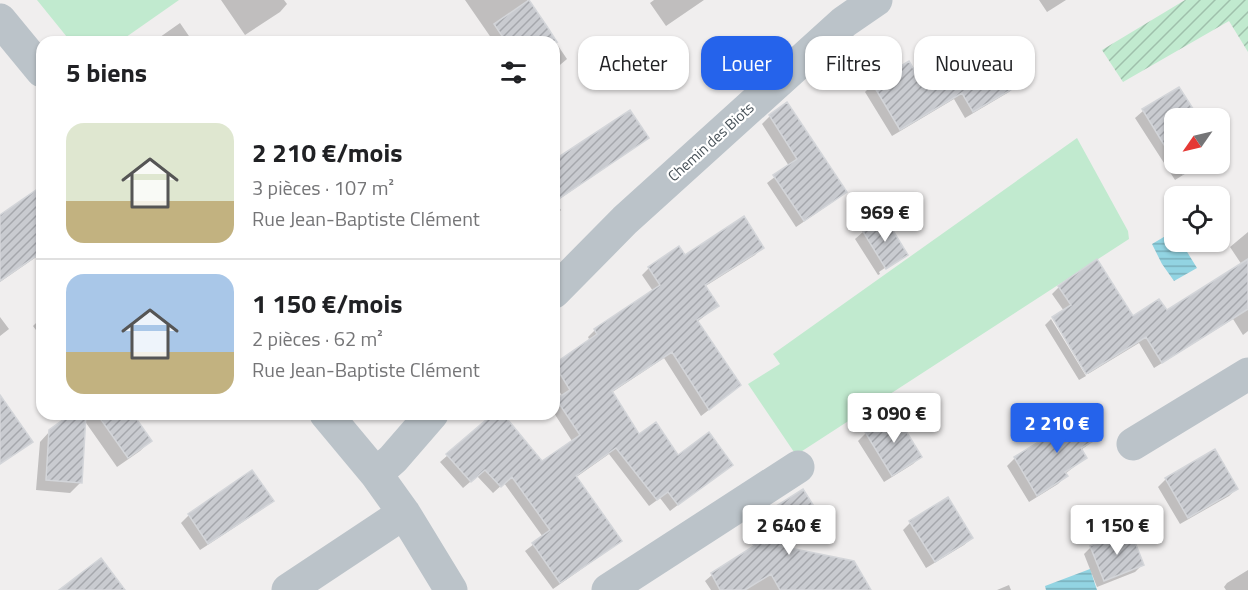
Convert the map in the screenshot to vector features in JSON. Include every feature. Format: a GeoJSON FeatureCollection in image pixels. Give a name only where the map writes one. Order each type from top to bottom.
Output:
{"type":"FeatureCollection","features":[{"type":"Feature","properties":{"kind":"street","name":"Chemin des Biots"},"geometry":{"type":"LineString","coordinates":[[560,286],[625,220],[863,3]]}},
{"type":"Feature","properties":{"kind":"street"},"geometry":{"type":"LineString","coordinates":[[0,20],[36,64]]}},
{"type":"Feature","properties":{"kind":"street"},"geometry":{"type":"LineString","coordinates":[[1133,444],[1248,374]]}},
{"type":"Feature","properties":{"kind":"street"},"geometry":{"type":"LineString","coordinates":[[331,420],[376,474],[404,513],[451,590]]}},
{"type":"Feature","properties":{"kind":"street"},"geometry":{"type":"LineString","coordinates":[[376,474],[393,459],[427,420]]}},
{"type":"Feature","properties":{"kind":"street"},"geometry":{"type":"LineString","coordinates":[[608,590],[798,467]]}},
{"type":"Feature","properties":{"kind":"street"},"geometry":{"type":"LineString","coordinates":[[288,590],[404,513]]}},
{"type":"Feature","properties":{"kind":"green space"},"geometry":{"type":"Polygon","coordinates":[[[37,0],[179,0],[128,36],[66,36],[37,0]]]}},
{"type":"Feature","properties":{"kind":"green space"},"geometry":{"type":"Polygon","coordinates":[[[1185,0],[1248,0],[1248,52],[1229,21],[1123,82],[1102,50],[1185,0]]]}},
{"type":"Feature","properties":{"kind":"green space"},"geometry":{"type":"Polygon","coordinates":[[[1077,138],[1128,231],[1129,239],[796,455],[748,384],[780,364],[773,354],[1077,138]]]}},
{"type":"Feature","properties":{"kind":"water"},"geometry":{"type":"Polygon","coordinates":[[[1164,237],[1164,252],[1187,252],[1197,268],[1174,281],[1152,244],[1164,237]]]}},
{"type":"Feature","properties":{"kind":"water"},"geometry":{"type":"Polygon","coordinates":[[[1090,569],[1097,590],[1046,590],[1045,586],[1090,569]]]}},
{"type":"Feature","properties":{"kind":"building"},"geometry":{"type":"Polygon","coordinates":[[[529,0],[553,36],[502,36],[494,24],[529,0]]]}},
{"type":"Feature","properties":{"kind":"building"},"geometry":{"type":"Polygon","coordinates":[[[909,61],[914,69],[914,90],[1010,90],[973,112],[962,93],[900,130],[876,90],[902,90],[902,65],[909,61]]]}},
{"type":"Feature","properties":{"kind":"building"},"geometry":{"type":"Polygon","coordinates":[[[1179,87],[1193,108],[1164,108],[1164,145],[1142,109],[1179,87]]]}},
{"type":"Feature","properties":{"kind":"building"},"geometry":{"type":"Polygon","coordinates":[[[787,102],[847,192],[804,221],[773,175],[797,159],[769,115],[787,102]]]}},
{"type":"Feature","properties":{"kind":"building"},"geometry":{"type":"Polygon","coordinates":[[[630,110],[649,138],[560,198],[560,156],[630,110]]]}},
{"type":"Feature","properties":{"kind":"building"},"geometry":{"type":"Polygon","coordinates":[[[36,190],[36,256],[0,281],[0,215],[36,190]]]}},
{"type":"Feature","properties":{"kind":"building"},"geometry":{"type":"Polygon","coordinates":[[[744,216],[764,248],[705,285],[719,306],[697,320],[741,385],[709,410],[672,352],[612,391],[639,434],[656,422],[678,455],[709,432],[733,465],[678,505],[668,492],[657,500],[616,448],[576,476],[622,541],[560,583],[532,543],[550,530],[512,477],[501,487],[485,470],[471,482],[446,454],[486,420],[508,420],[542,461],[580,435],[560,405],[560,396],[570,390],[560,374],[560,360],[597,334],[594,329],[660,285],[648,267],[679,246],[685,255],[744,216]]]}},
{"type":"Feature","properties":{"kind":"building"},"geometry":{"type":"Polygon","coordinates":[[[884,216],[908,255],[886,269],[862,230],[884,216]]]}},
{"type":"Feature","properties":{"kind":"building"},"geometry":{"type":"Polygon","coordinates":[[[1097,259],[1133,316],[1159,299],[1167,310],[1248,259],[1248,309],[1162,363],[1146,337],[1086,374],[1052,317],[1071,305],[1058,286],[1097,259]]]}},
{"type":"Feature","properties":{"kind":"building"},"geometry":{"type":"Polygon","coordinates":[[[0,395],[33,442],[0,464],[0,395]]]}},
{"type":"Feature","properties":{"kind":"building"},"geometry":{"type":"Polygon","coordinates":[[[1087,412],[1102,436],[1081,448],[1087,458],[1065,472],[1068,476],[1037,496],[1014,457],[1087,412]]]}},
{"type":"Feature","properties":{"kind":"building"},"geometry":{"type":"Polygon","coordinates":[[[895,413],[922,457],[892,476],[865,432],[895,413]]]}},
{"type":"Feature","properties":{"kind":"building"},"geometry":{"type":"Polygon","coordinates":[[[63,420],[86,420],[82,483],[46,480],[49,430],[63,420]]]}},
{"type":"Feature","properties":{"kind":"building"},"geometry":{"type":"Polygon","coordinates":[[[101,420],[137,420],[152,441],[128,458],[101,420]]]}},
{"type":"Feature","properties":{"kind":"building"},"geometry":{"type":"Polygon","coordinates":[[[1215,449],[1238,489],[1188,518],[1165,478],[1215,449]]]}},
{"type":"Feature","properties":{"kind":"building"},"geometry":{"type":"Polygon","coordinates":[[[252,470],[274,501],[208,544],[188,514],[252,470]]]}},
{"type":"Feature","properties":{"kind":"building"},"geometry":{"type":"Polygon","coordinates":[[[803,489],[822,519],[780,546],[854,561],[871,590],[780,590],[771,574],[745,590],[720,590],[711,573],[754,546],[751,541],[764,544],[751,522],[803,489]]]}},
{"type":"Feature","properties":{"kind":"building"},"geometry":{"type":"Polygon","coordinates":[[[948,497],[973,538],[935,562],[909,521],[948,497]]]}},
{"type":"Feature","properties":{"kind":"building"},"geometry":{"type":"Polygon","coordinates":[[[1123,533],[1126,540],[1133,537],[1144,565],[1104,581],[1090,546],[1123,533]]]}},
{"type":"Feature","properties":{"kind":"building"},"geometry":{"type":"Polygon","coordinates":[[[101,558],[125,590],[59,590],[101,558]]]}}]}
